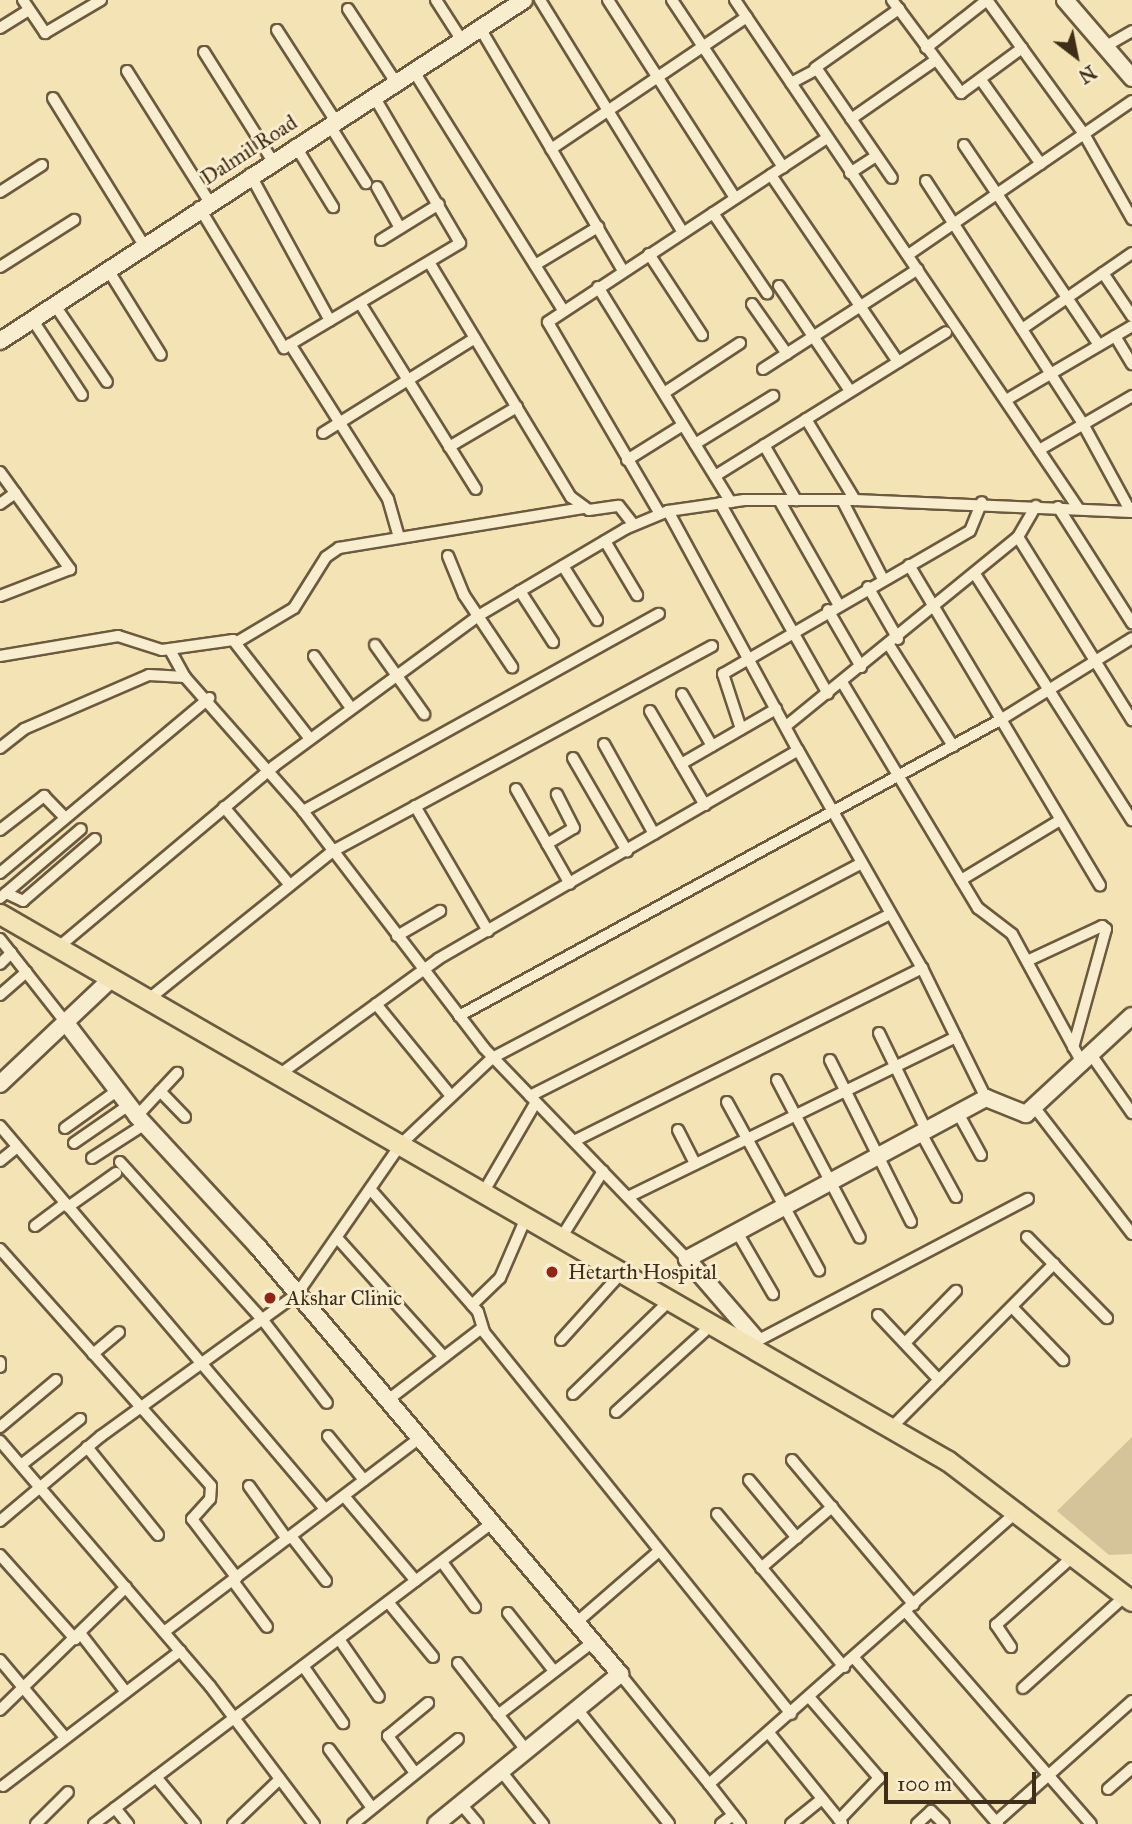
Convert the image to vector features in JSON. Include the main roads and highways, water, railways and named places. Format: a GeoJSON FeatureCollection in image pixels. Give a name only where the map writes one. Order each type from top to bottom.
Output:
{"type":"FeatureCollection","features":[{"type":"Feature","properties":{"kind":"highway"},"geometry":{"type":"LineString","coordinates":[[0,914],[54,951]]}},
{"type":"Feature","properties":{"kind":"highway"},"geometry":{"type":"LineString","coordinates":[[0,924],[108,981],[524,1221],[561,1238],[754,1344],[892,1427],[1016,1514],[1129,1600]]}},
{"type":"Feature","properties":{"kind":"highway"},"geometry":{"type":"LineString","coordinates":[[108,981],[150,998],[280,1074],[398,1149],[483,1193],[704,1332],[934,1463],[1016,1514],[1070,1559],[1129,1600]]}},
{"type":"Feature","properties":{"kind":"place","name":"Hetarth Hospital"},"geometry":{"type":"Point","coordinates":[552,1272]}},
{"type":"Feature","properties":{"kind":"place","name":"Akshar Clinic"},"geometry":{"type":"Point","coordinates":[270,1298]}}]}
